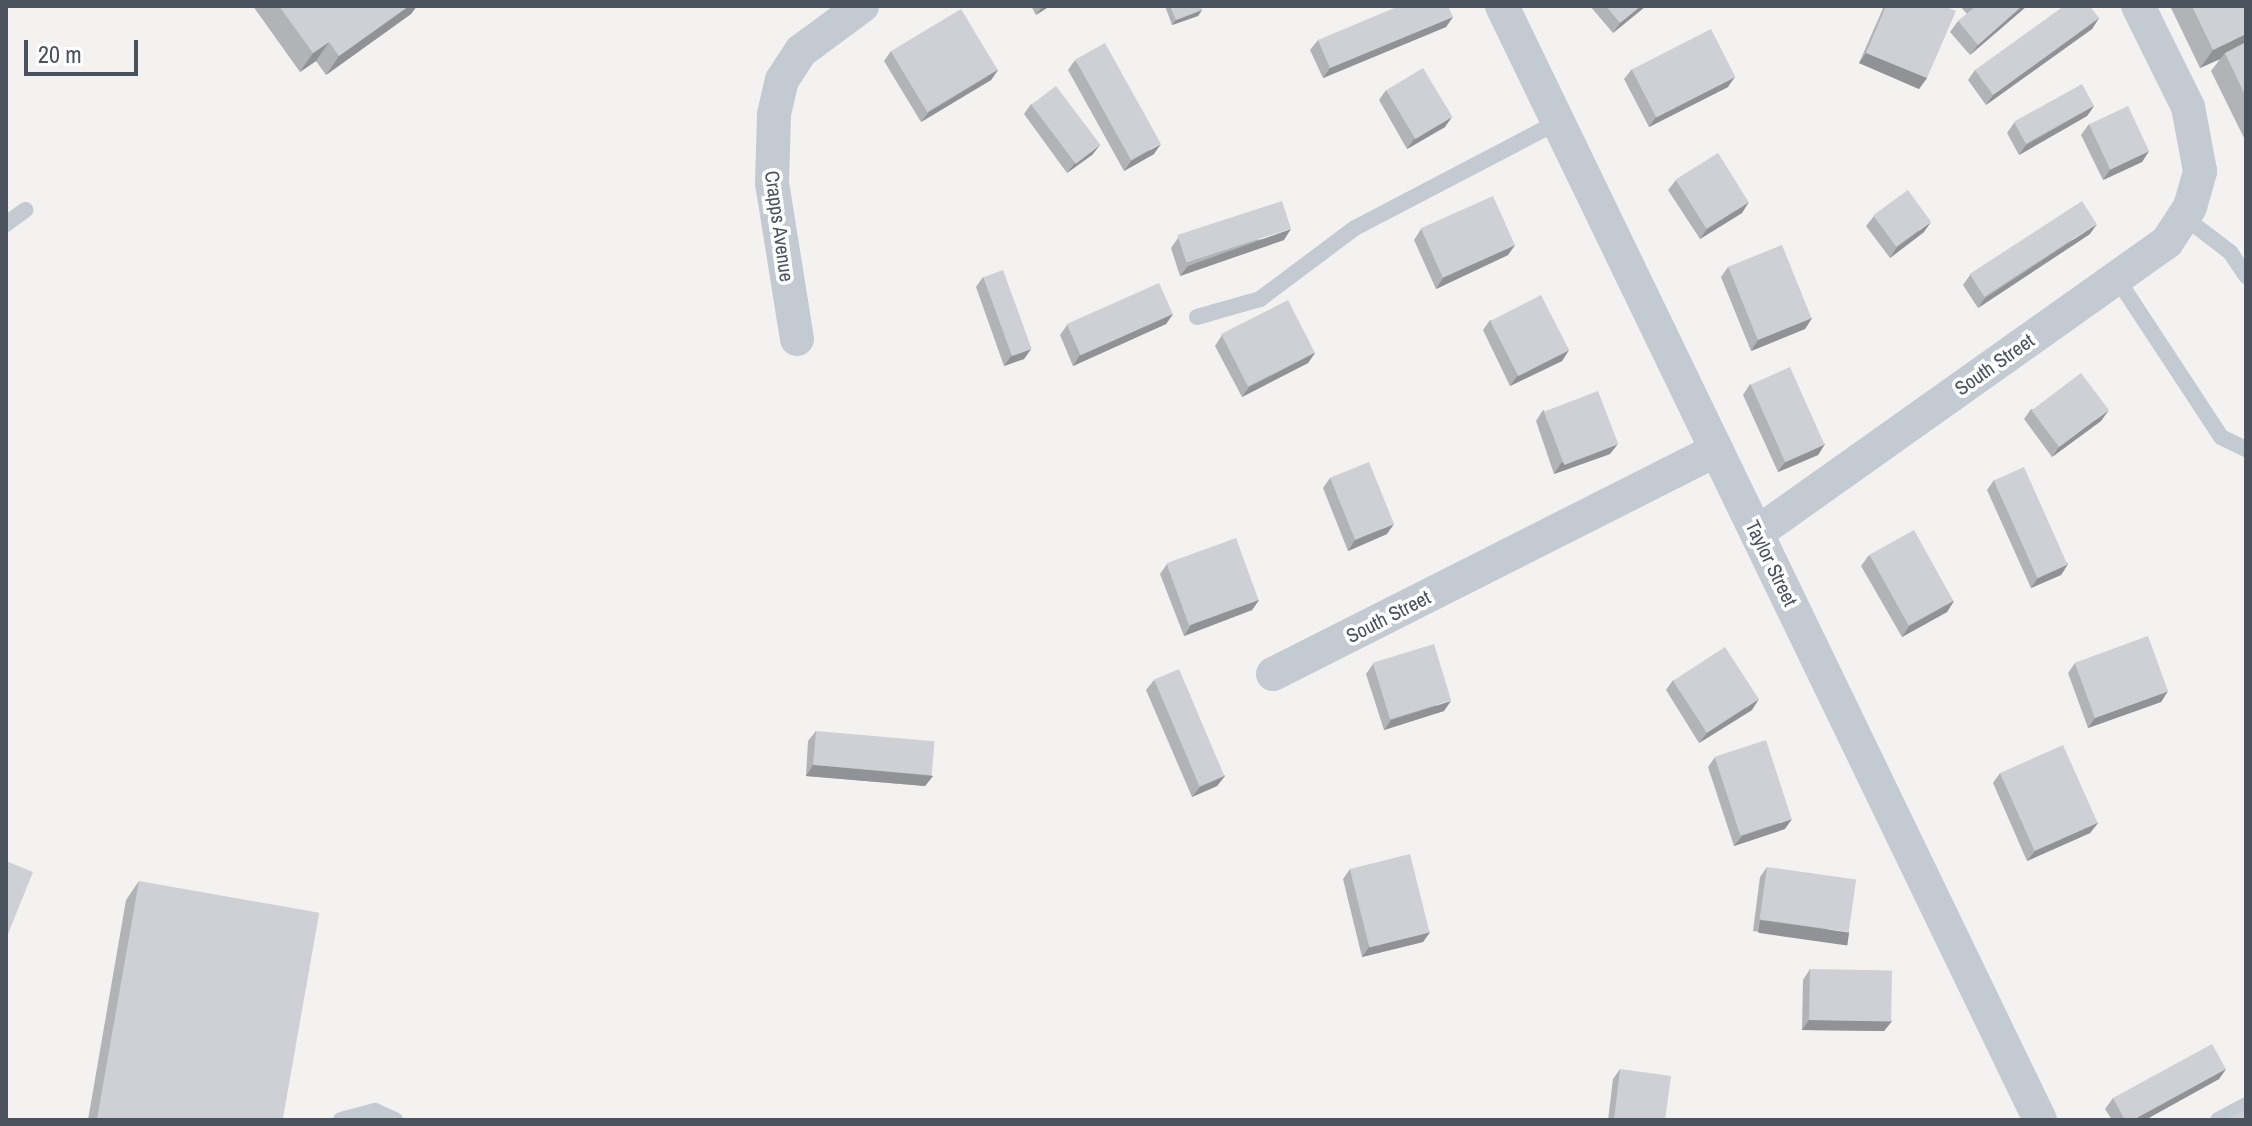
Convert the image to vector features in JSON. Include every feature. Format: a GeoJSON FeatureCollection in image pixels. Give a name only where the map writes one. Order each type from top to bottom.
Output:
{"type":"FeatureCollection","features":[{"type":"Feature","properties":{"kind":"street","name":"Crapps Avenue"},"geometry":{"type":"LineString","coordinates":[[797,339],[772,183],[774,114],[782,80],[801,51],[862,6]]}},
{"type":"Feature","properties":{"kind":"street","name":"Taylor Street"},"geometry":{"type":"LineString","coordinates":[[1502,6],[2040,1120]]}},
{"type":"Feature","properties":{"kind":"street","name":"South Street"},"geometry":{"type":"LineString","coordinates":[[1757,533],[2118,280],[2167,242],[2184,217],[2200,171],[2188,107],[2138,6]]}},
{"type":"Feature","properties":{"kind":"street","name":"South Street"},"geometry":{"type":"LineString","coordinates":[[1273,674],[1717,450]]}},
{"type":"Feature","properties":{"kind":"lane"},"geometry":{"type":"LineString","coordinates":[[1197,317],[1260,299],[1355,228],[1558,122]]}},
{"type":"Feature","properties":{"kind":"lane"},"geometry":{"type":"LineString","coordinates":[[6,224],[25,210]]}},
{"type":"Feature","properties":{"kind":"lane"},"geometry":{"type":"LineString","coordinates":[[2184,217],[2230,252],[2246,276]]}},
{"type":"Feature","properties":{"kind":"lane"},"geometry":{"type":"LineString","coordinates":[[2118,280],[2221,437],[2246,449]]}},
{"type":"Feature","properties":{"kind":"lane"},"geometry":{"type":"LineString","coordinates":[[2218,1120],[2246,1105]]}},
{"type":"Feature","properties":{"kind":"lane"},"geometry":{"type":"LineString","coordinates":[[341,1120],[375,1111],[395,1120]]}},
{"type":"Feature","properties":{"kind":"building"},"geometry":{"type":"Polygon","coordinates":[[[279,6],[409,6],[339,56],[329,42],[313,53],[279,6]]]}},
{"type":"Feature","properties":{"kind":"building"},"geometry":{"type":"Polygon","coordinates":[[[1170,6],[1200,6],[1202,10],[1176,20],[1170,6]]]}},
{"type":"Feature","properties":{"kind":"building"},"geometry":{"type":"Polygon","coordinates":[[[1399,6],[1448,6],[1453,17],[1330,68],[1318,40],[1399,6]]]}},
{"type":"Feature","properties":{"kind":"building"},"geometry":{"type":"Polygon","coordinates":[[[1606,6],[1641,6],[1620,23],[1606,6]]]}},
{"type":"Feature","properties":{"kind":"building"},"geometry":{"type":"Polygon","coordinates":[[[1886,6],[1944,6],[1956,11],[1927,78],[1866,53],[1886,6]]]}},
{"type":"Feature","properties":{"kind":"building"},"geometry":{"type":"Polygon","coordinates":[[[1976,6],[2022,6],[1978,45],[1958,21],[1976,6]]]}},
{"type":"Feature","properties":{"kind":"building"},"geometry":{"type":"Polygon","coordinates":[[[2064,6],[2090,6],[2099,18],[1993,95],[1975,70],[2064,6]]]}},
{"type":"Feature","properties":{"kind":"building"},"geometry":{"type":"Polygon","coordinates":[[[2192,6],[2246,6],[2246,34],[2213,50],[2192,6]]]}},
{"type":"Feature","properties":{"kind":"building"},"geometry":{"type":"Polygon","coordinates":[[[961,9],[998,70],[927,112],[891,51],[961,9]]]}},
{"type":"Feature","properties":{"kind":"building"},"geometry":{"type":"Polygon","coordinates":[[[1711,29],[1736,77],[1656,118],[1632,69],[1711,29]]]}},
{"type":"Feature","properties":{"kind":"building"},"geometry":{"type":"Polygon","coordinates":[[[2246,42],[2246,97],[2225,53],[2246,42]]]}},
{"type":"Feature","properties":{"kind":"building"},"geometry":{"type":"Polygon","coordinates":[[[1105,43],[1161,144],[1131,160],[1075,59],[1105,43]]]}},
{"type":"Feature","properties":{"kind":"building"},"geometry":{"type":"Polygon","coordinates":[[[1423,68],[1452,117],[1415,139],[1386,90],[1423,68]]]}},
{"type":"Feature","properties":{"kind":"building"},"geometry":{"type":"Polygon","coordinates":[[[2082,84],[2094,106],[2026,144],[2014,122],[2082,84]]]}},
{"type":"Feature","properties":{"kind":"building"},"geometry":{"type":"Polygon","coordinates":[[[1056,86],[1101,145],[1076,164],[1031,105],[1056,86]]]}},
{"type":"Feature","properties":{"kind":"building"},"geometry":{"type":"Polygon","coordinates":[[[2128,106],[2149,151],[2110,169],[2089,124],[2128,106]]]}},
{"type":"Feature","properties":{"kind":"building"},"geometry":{"type":"Polygon","coordinates":[[[1718,153],[1749,202],[1706,229],[1676,179],[1718,153]]]}},
{"type":"Feature","properties":{"kind":"building"},"geometry":{"type":"Polygon","coordinates":[[[1908,190],[1931,222],[1896,247],[1873,215],[1908,190]]]}},
{"type":"Feature","properties":{"kind":"building"},"geometry":{"type":"Polygon","coordinates":[[[1493,196],[1515,245],[1443,277],[1421,228],[1493,196]]]}},
{"type":"Feature","properties":{"kind":"building"},"geometry":{"type":"Polygon","coordinates":[[[1282,201],[1291,229],[1186,263],[1177,235],[1282,201]]]}},
{"type":"Feature","properties":{"kind":"building"},"geometry":{"type":"Polygon","coordinates":[[[2082,201],[2097,224],[1984,297],[1970,274],[2082,201]]]}},
{"type":"Feature","properties":{"kind":"building"},"geometry":{"type":"Polygon","coordinates":[[[1782,245],[1812,318],[1758,340],[1728,267],[1782,245]]]}},
{"type":"Feature","properties":{"kind":"building"},"geometry":{"type":"Polygon","coordinates":[[[1003,270],[1032,349],[1012,356],[983,277],[1003,270]]]}},
{"type":"Feature","properties":{"kind":"building"},"geometry":{"type":"Polygon","coordinates":[[[1159,283],[1173,314],[1081,355],[1067,324],[1159,283]]]}},
{"type":"Feature","properties":{"kind":"building"},"geometry":{"type":"Polygon","coordinates":[[[1541,295],[1569,350],[1518,376],[1490,321],[1541,295]]]}},
{"type":"Feature","properties":{"kind":"building"},"geometry":{"type":"Polygon","coordinates":[[[1288,300],[1315,353],[1248,387],[1221,334],[1288,300]]]}},
{"type":"Feature","properties":{"kind":"building"},"geometry":{"type":"Polygon","coordinates":[[[1790,367],[1825,445],[1785,462],[1751,384],[1790,367]]]}},
{"type":"Feature","properties":{"kind":"building"},"geometry":{"type":"Polygon","coordinates":[[[2081,373],[2109,410],[2059,447],[2031,410],[2081,373]]]}},
{"type":"Feature","properties":{"kind":"building"},"geometry":{"type":"Polygon","coordinates":[[[1598,391],[1618,444],[1564,465],[1544,412],[1598,391]]]}},
{"type":"Feature","properties":{"kind":"building"},"geometry":{"type":"Polygon","coordinates":[[[1369,462],[1394,524],[1355,540],[1330,478],[1369,462]]]}},
{"type":"Feature","properties":{"kind":"building"},"geometry":{"type":"Polygon","coordinates":[[[2024,467],[2068,565],[2037,578],[1994,480],[2024,467]]]}},
{"type":"Feature","properties":{"kind":"building"},"geometry":{"type":"Polygon","coordinates":[[[1914,530],[1953,601],[1909,626],[1869,555],[1914,530]]]}},
{"type":"Feature","properties":{"kind":"building"},"geometry":{"type":"Polygon","coordinates":[[[1236,538],[1259,600],[1189,625],[1166,563],[1236,538]]]}},
{"type":"Feature","properties":{"kind":"building"},"geometry":{"type":"Polygon","coordinates":[[[2148,636],[2168,691],[2095,718],[2075,663],[2148,636]]]}},
{"type":"Feature","properties":{"kind":"building"},"geometry":{"type":"Polygon","coordinates":[[[1434,644],[1451,700],[1390,719],[1373,663],[1434,644]]]}},
{"type":"Feature","properties":{"kind":"building"},"geometry":{"type":"Polygon","coordinates":[[[1725,647],[1759,699],[1707,733],[1673,681],[1725,647]]]}},
{"type":"Feature","properties":{"kind":"building"},"geometry":{"type":"Polygon","coordinates":[[[1179,669],[1224,776],[1199,786],[1154,680],[1179,669]]]}},
{"type":"Feature","properties":{"kind":"building"},"geometry":{"type":"Polygon","coordinates":[[[816,731],[935,741],[932,775],[813,765],[816,731]]]}},
{"type":"Feature","properties":{"kind":"building"},"geometry":{"type":"Polygon","coordinates":[[[1766,740],[1792,819],[1740,836],[1715,757],[1766,740]]]}},
{"type":"Feature","properties":{"kind":"building"},"geometry":{"type":"Polygon","coordinates":[[[2063,745],[2098,823],[2035,851],[2000,773],[2063,745]]]}},
{"type":"Feature","properties":{"kind":"building"},"geometry":{"type":"Polygon","coordinates":[[[1410,854],[1430,933],[1369,948],[1350,869],[1410,854]]]}},
{"type":"Feature","properties":{"kind":"building"},"geometry":{"type":"Polygon","coordinates":[[[6,861],[33,872],[6,939],[6,861]]]}},
{"type":"Feature","properties":{"kind":"building"},"geometry":{"type":"Polygon","coordinates":[[[1767,867],[1856,880],[1849,932],[1760,919],[1767,867]]]}},
{"type":"Feature","properties":{"kind":"building"},"geometry":{"type":"Polygon","coordinates":[[[139,881],[319,913],[283,1120],[97,1119],[139,881]]]}},
{"type":"Feature","properties":{"kind":"building"},"geometry":{"type":"Polygon","coordinates":[[[1810,969],[1892,970],[1891,1021],[1809,1020],[1810,969]]]}},
{"type":"Feature","properties":{"kind":"building"},"geometry":{"type":"Polygon","coordinates":[[[2212,1044],[2226,1069],[2133,1120],[2125,1120],[2113,1098],[2212,1044]]]}},
{"type":"Feature","properties":{"kind":"building"},"geometry":{"type":"Polygon","coordinates":[[[1620,1069],[1671,1076],[1665,1120],[1614,1120],[1620,1069]]]}},
{"type":"Feature","properties":{"kind":"building"},"geometry":{"type":"Polygon","coordinates":[[[2246,1109],[2246,1120],[2224,1120],[2246,1109]]]}}]}
